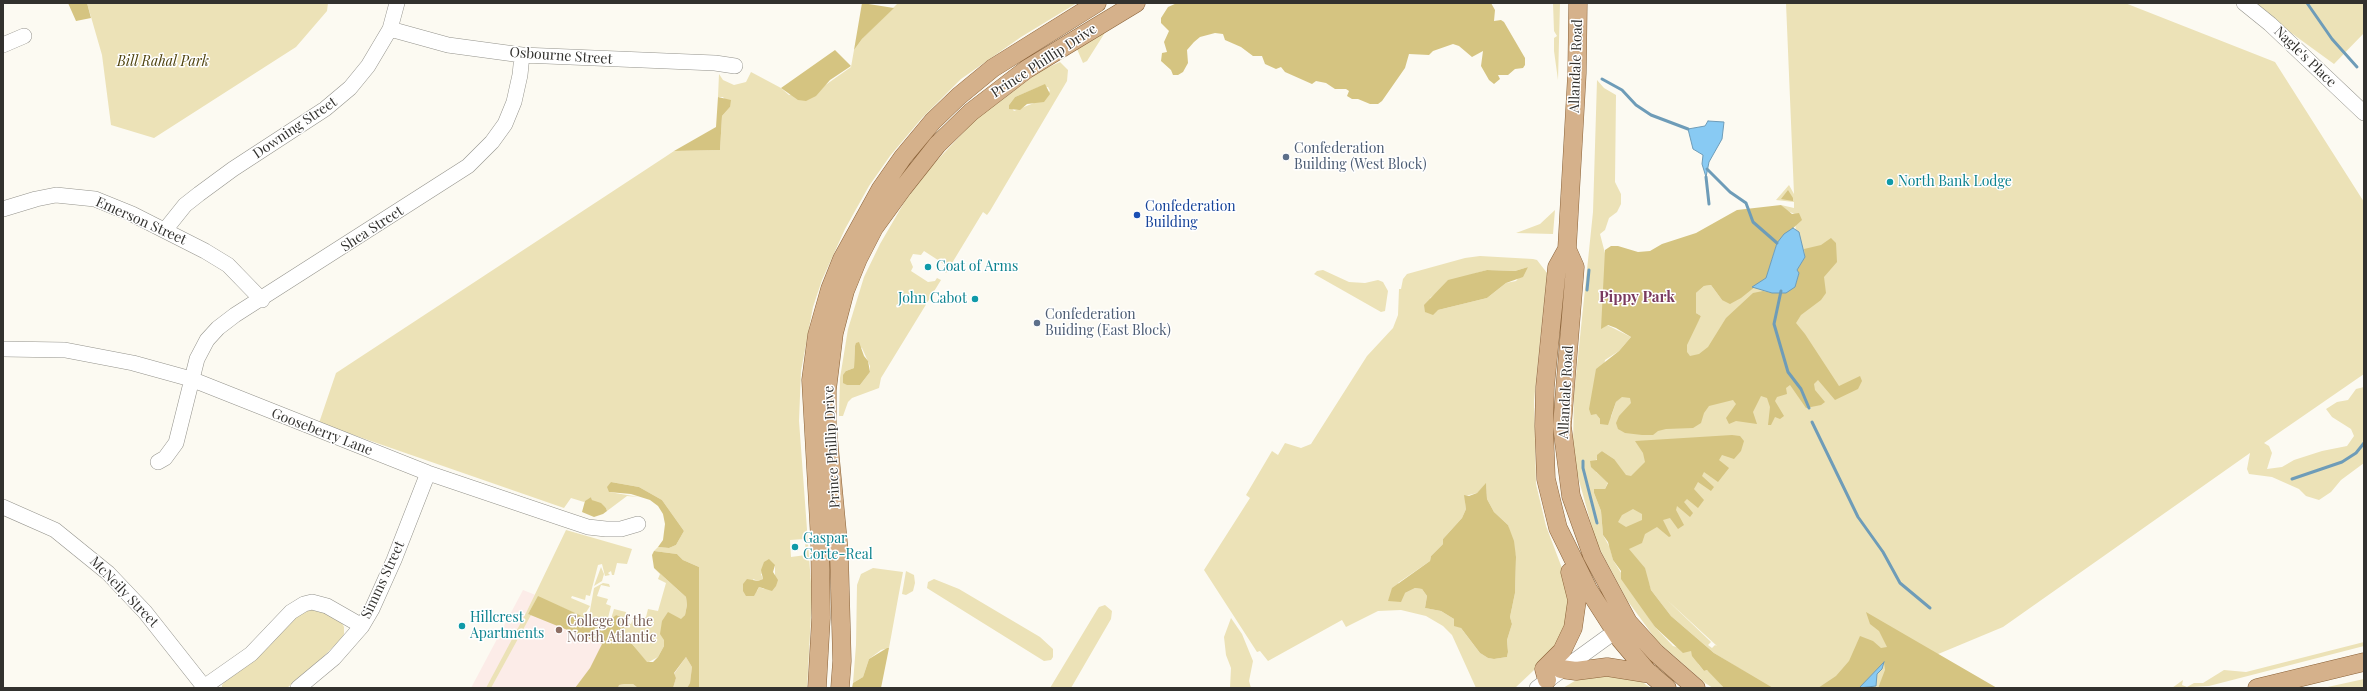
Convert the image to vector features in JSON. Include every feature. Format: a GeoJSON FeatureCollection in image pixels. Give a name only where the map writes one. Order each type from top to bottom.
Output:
{"type":"FeatureCollection","features":[{"type":"Feature","properties":{"kind":"main road","name":"Prince Phillip Drive"},"geometry":{"type":"LineString","coordinates":[[817,688],[821,618],[820,541],[811,380],[815,347],[823,308],[840,264],[869,207],[892,172],[916,141],[948,106],[999,65],[1097,3]]}},
{"type":"Feature","properties":{"kind":"main road","name":"Prince Phillip Drive"},"geometry":{"type":"LineString","coordinates":[[840,688],[842,661],[839,552],[828,425],[827,384],[834,333],[845,291],[858,259],[874,228],[903,188],[937,145],[971,112],[1027,69],[1136,3]]}},
{"type":"Feature","properties":{"kind":"main road","name":"Allandale Road"},"geometry":{"type":"LineString","coordinates":[[1578,3],[1578,72],[1567,249],[1557,267],[1544,411],[1546,479],[1558,528],[1588,589],[1621,627],[1651,674],[1667,688]]}},
{"type":"Feature","properties":{"kind":"main road","name":"Allandale Road"},"geometry":{"type":"LineString","coordinates":[[1567,249],[1575,267],[1562,410],[1565,457],[1571,496],[1586,540],[1602,576],[1621,627],[1656,653],[1696,688]]}},
{"type":"Feature","properties":{"kind":"main road"},"geometry":{"type":"LineString","coordinates":[[1542,684],[1544,669],[1558,657],[1573,628],[1576,609],[1574,582],[1556,536],[1558,528]]}},
{"type":"Feature","properties":{"kind":"main road"},"geometry":{"type":"LineString","coordinates":[[2257,688],[2364,662]]}},
{"type":"Feature","properties":{"kind":"main road"},"geometry":{"type":"LineString","coordinates":[[1562,669],[1576,671],[1607,667],[1651,674]]}},
{"type":"Feature","properties":{"kind":"street","name":"Downing Street"},"geometry":{"type":"LineString","coordinates":[[165,230],[185,205],[199,194],[339,98],[368,66],[390,29],[397,3]]}},
{"type":"Feature","properties":{"kind":"street","name":"Nagle's Place"},"geometry":{"type":"LineString","coordinates":[[2244,3],[2270,24],[2364,114]]}},
{"type":"Feature","properties":{"kind":"street","name":"Osbourne Street"},"geometry":{"type":"LineString","coordinates":[[390,29],[448,45],[522,55],[735,66]]}},
{"type":"Feature","properties":{"kind":"street"},"geometry":{"type":"LineString","coordinates":[[3,45],[24,36]]}},
{"type":"Feature","properties":{"kind":"street","name":"Shea Street"},"geometry":{"type":"LineString","coordinates":[[158,462],[166,458],[176,443],[197,359],[207,340],[218,328],[235,315],[262,300],[468,166],[492,142],[505,124],[514,102],[520,75],[522,55]]}},
{"type":"Feature","properties":{"kind":"street","name":"Emerson Street"},"geometry":{"type":"LineString","coordinates":[[3,209],[36,198],[56,195],[95,199],[165,230],[205,251],[228,265],[262,300]]}},
{"type":"Feature","properties":{"kind":"street","name":"Gooseberry Lane"},"geometry":{"type":"LineString","coordinates":[[3,349],[65,350],[133,363],[191,380],[428,473],[588,527],[621,529],[638,524]]}},
{"type":"Feature","properties":{"kind":"street","name":"Simms Street"},"geometry":{"type":"LineString","coordinates":[[298,688],[334,658],[362,626],[388,577],[428,473]]}},
{"type":"Feature","properties":{"kind":"street","name":"McNeily Street"},"geometry":{"type":"LineString","coordinates":[[3,507],[55,530],[108,573],[145,612],[205,687]]}},
{"type":"Feature","properties":{"kind":"street"},"geometry":{"type":"LineString","coordinates":[[205,687],[251,654],[291,612],[304,604],[312,602],[327,606],[362,626]]}},
{"type":"Feature","properties":{"kind":"street"},"geometry":{"type":"LineString","coordinates":[[1542,684],[1621,627]]}},
{"type":"Feature","properties":{"kind":"shaded area"},"geometry":{"type":"Polygon","coordinates":[[[68,3],[87,3],[91,18],[76,21],[68,3]]]}},
{"type":"Feature","properties":{"kind":"shaded area"},"geometry":{"type":"Polygon","coordinates":[[[862,3],[894,8],[862,39],[854,50],[862,3]]]}},
{"type":"Feature","properties":{"kind":"shaded area"},"geometry":{"type":"Polygon","coordinates":[[[1177,3],[1491,3],[1495,10],[1494,21],[1501,20],[1504,22],[1525,58],[1525,65],[1523,68],[1515,69],[1508,75],[1498,75],[1500,79],[1494,84],[1489,80],[1481,66],[1483,51],[1472,57],[1459,46],[1453,44],[1433,51],[1429,55],[1409,54],[1405,68],[1382,101],[1378,104],[1370,104],[1347,96],[1349,91],[1346,89],[1335,89],[1326,83],[1316,81],[1312,84],[1285,72],[1281,67],[1276,69],[1265,64],[1262,56],[1253,56],[1241,47],[1225,40],[1223,34],[1215,33],[1200,37],[1194,42],[1187,50],[1188,63],[1183,72],[1178,75],[1173,75],[1171,70],[1161,61],[1162,53],[1167,52],[1164,42],[1169,31],[1161,23],[1161,18],[1168,7],[1177,3]]]}},
{"type":"Feature","properties":{"kind":"shaded area"},"geometry":{"type":"Polygon","coordinates":[[[835,50],[851,66],[830,80],[816,96],[806,101],[798,100],[781,88],[835,50]]]}},
{"type":"Feature","properties":{"kind":"shaded area"},"geometry":{"type":"Polygon","coordinates":[[[1045,84],[1050,94],[1044,102],[1027,104],[1020,110],[1009,109],[1009,105],[1015,97],[1045,84]]]}},
{"type":"Feature","properties":{"kind":"shaded area"},"geometry":{"type":"Polygon","coordinates":[[[718,97],[731,100],[730,107],[722,116],[720,150],[674,151],[716,127],[718,97]]]}},
{"type":"Feature","properties":{"kind":"shaded area"},"geometry":{"type":"Polygon","coordinates":[[[1788,190],[1793,198],[1793,201],[1781,199],[1788,190]]]}},
{"type":"Feature","properties":{"kind":"shaded area"},"geometry":{"type":"Polygon","coordinates":[[[1781,205],[1792,214],[1799,213],[1802,220],[1777,243],[1766,278],[1741,298],[1730,304],[1722,300],[1711,285],[1704,286],[1696,293],[1696,313],[1701,316],[1687,345],[1687,352],[1690,356],[1699,354],[1708,347],[1726,318],[1753,293],[1763,291],[1772,293],[1795,287],[1799,273],[1797,270],[1805,257],[1804,249],[1821,245],[1831,238],[1836,243],[1837,262],[1824,277],[1826,293],[1821,300],[1801,315],[1796,323],[1805,334],[1839,386],[1860,376],[1862,381],[1858,389],[1835,400],[1818,380],[1814,384],[1815,390],[1825,402],[1821,405],[1806,408],[1790,385],[1786,388],[1787,394],[1777,397],[1775,401],[1784,416],[1780,419],[1775,417],[1771,425],[1768,425],[1770,407],[1767,398],[1761,396],[1753,412],[1757,424],[1736,421],[1729,424],[1726,418],[1736,404],[1733,400],[1709,406],[1704,413],[1701,423],[1693,428],[1666,429],[1658,431],[1653,435],[1625,433],[1618,429],[1616,423],[1619,416],[1631,403],[1630,398],[1622,397],[1616,402],[1608,425],[1600,424],[1600,419],[1596,414],[1591,415],[1589,409],[1596,369],[1619,351],[1631,337],[1608,325],[1601,329],[1605,250],[1611,246],[1618,246],[1638,252],[1650,251],[1662,244],[1696,233],[1737,210],[1781,205]]]}},
{"type":"Feature","properties":{"kind":"shaded area"},"geometry":{"type":"Polygon","coordinates":[[[1528,267],[1523,277],[1506,283],[1487,298],[1438,310],[1433,315],[1425,312],[1424,305],[1448,280],[1487,270],[1515,271],[1528,267]]]}},
{"type":"Feature","properties":{"kind":"shaded area"},"geometry":{"type":"Polygon","coordinates":[[[859,342],[864,356],[868,361],[870,372],[860,385],[847,385],[843,383],[843,375],[846,371],[854,368],[855,346],[856,343],[859,342]]]}},
{"type":"Feature","properties":{"kind":"shaded area"},"geometry":{"type":"Polygon","coordinates":[[[1732,435],[1740,436],[1744,441],[1741,451],[1734,459],[1722,455],[1719,460],[1729,468],[1718,482],[1704,472],[1702,476],[1714,487],[1711,491],[1698,482],[1694,489],[1704,500],[1698,508],[1687,499],[1684,502],[1693,513],[1690,517],[1677,506],[1676,510],[1684,525],[1678,529],[1670,518],[1663,520],[1671,536],[1669,537],[1657,527],[1645,534],[1642,543],[1629,549],[1645,568],[1651,590],[1671,616],[1714,653],[1773,688],[1724,688],[1707,670],[1704,671],[1692,656],[1691,651],[1683,653],[1655,627],[1621,579],[1621,571],[1613,560],[1608,542],[1603,535],[1601,511],[1594,493],[1594,489],[1605,489],[1608,483],[1591,467],[1590,461],[1597,460],[1597,455],[1602,451],[1614,459],[1626,475],[1631,476],[1645,462],[1643,453],[1635,441],[1732,435]],[[1633,509],[1622,515],[1618,522],[1626,527],[1642,520],[1642,514],[1633,509]]]}},
{"type":"Feature","properties":{"kind":"shaded area"},"geometry":{"type":"Polygon","coordinates":[[[611,482],[639,487],[662,500],[684,531],[676,545],[669,548],[658,547],[663,540],[665,524],[663,514],[658,506],[650,500],[631,494],[609,492],[607,487],[611,482]]]}},
{"type":"Feature","properties":{"kind":"shaded area"},"geometry":{"type":"Polygon","coordinates":[[[1486,483],[1487,499],[1494,512],[1508,525],[1514,541],[1516,557],[1515,593],[1510,617],[1512,624],[1507,640],[1507,657],[1494,659],[1488,658],[1480,653],[1461,628],[1454,626],[1454,619],[1441,611],[1425,608],[1427,596],[1422,589],[1415,588],[1405,593],[1401,602],[1388,601],[1392,588],[1430,561],[1431,556],[1443,544],[1443,539],[1462,518],[1466,509],[1464,495],[1469,496],[1477,493],[1486,483]]]}},
{"type":"Feature","properties":{"kind":"shaded area"},"geometry":{"type":"Polygon","coordinates":[[[591,497],[592,500],[601,503],[607,511],[594,517],[582,512],[585,501],[591,497]]]}},
{"type":"Feature","properties":{"kind":"shaded area"},"geometry":{"type":"Polygon","coordinates":[[[654,551],[677,554],[683,560],[699,567],[699,688],[687,688],[690,683],[692,667],[686,657],[674,673],[676,678],[673,688],[638,688],[633,684],[624,684],[619,685],[618,688],[575,688],[590,668],[602,644],[528,614],[538,596],[608,628],[611,619],[616,615],[625,618],[624,621],[626,623],[623,633],[647,662],[653,662],[658,657],[664,646],[664,640],[660,634],[662,621],[668,612],[681,619],[685,615],[687,605],[686,597],[654,568],[652,555],[654,551]]]}},
{"type":"Feature","properties":{"kind":"shaded area"},"geometry":{"type":"Polygon","coordinates":[[[769,559],[775,565],[773,572],[778,580],[776,586],[772,591],[759,587],[754,596],[746,596],[743,591],[743,584],[747,579],[758,581],[763,579],[761,570],[764,562],[769,559]]]}},
{"type":"Feature","properties":{"kind":"shaded area"},"geometry":{"type":"Polygon","coordinates":[[[523,590],[538,596],[666,685],[698,640],[807,688],[471,688],[523,590]]]}},
{"type":"Feature","properties":{"kind":"shaded area"},"geometry":{"type":"Polygon","coordinates":[[[1866,612],[1997,688],[1878,688],[1885,670],[1884,662],[1859,688],[1818,688],[1836,676],[1849,661],[1860,636],[1873,641],[1881,648],[1887,647],[1879,631],[1870,624],[1866,612]]]}},
{"type":"Feature","properties":{"kind":"shaded area"},"geometry":{"type":"Polygon","coordinates":[[[889,648],[881,688],[852,688],[853,683],[863,677],[869,659],[889,648]]]}},
{"type":"Feature","properties":{"kind":"green space","name":"Bill Rahal Park"},"geometry":{"type":"Polygon","coordinates":[[[87,3],[328,3],[327,11],[296,47],[154,138],[111,125],[102,55],[87,3]]]}},
{"type":"Feature","properties":{"kind":"green space"},"geometry":{"type":"Polygon","coordinates":[[[898,3],[1077,3],[1021,37],[961,79],[922,118],[890,156],[869,186],[845,229],[822,280],[813,307],[801,371],[799,421],[812,597],[807,688],[699,688],[699,567],[683,560],[677,554],[654,551],[658,547],[669,548],[676,545],[684,531],[662,500],[639,487],[611,482],[609,492],[639,497],[627,496],[607,511],[606,508],[592,500],[591,497],[584,502],[571,498],[564,508],[319,423],[336,373],[674,151],[720,150],[722,116],[730,107],[723,97],[718,97],[719,74],[723,80],[734,85],[746,82],[751,72],[781,88],[789,95],[824,86],[851,67],[854,50],[862,39],[898,3]],[[805,539],[790,540],[791,557],[806,555],[805,539]],[[775,565],[761,574],[763,579],[758,581],[753,579],[757,591],[759,587],[764,589],[775,576],[775,565]]]}},
{"type":"Feature","properties":{"kind":"green space"},"geometry":{"type":"Polygon","coordinates":[[[1553,3],[1560,3],[1558,80],[1554,51],[1554,38],[1557,36],[1554,31],[1553,3]]]}},
{"type":"Feature","properties":{"kind":"green space"},"geometry":{"type":"Polygon","coordinates":[[[1786,3],[2125,3],[2275,62],[2364,202],[2364,374],[2264,443],[2269,446],[2272,453],[2267,469],[2282,467],[2294,460],[2322,451],[2347,446],[2354,436],[2351,429],[2332,417],[2326,409],[2337,402],[2348,400],[2356,389],[2364,387],[2364,463],[2341,480],[2331,492],[2319,500],[2306,496],[2299,489],[2272,477],[2249,474],[2247,469],[2250,453],[2003,627],[1883,677],[1878,688],[1869,688],[1876,680],[1857,688],[1764,688],[1750,675],[1714,653],[1671,616],[1651,590],[1649,584],[1610,548],[1613,560],[1655,627],[1673,646],[1691,651],[1704,671],[1707,670],[1710,672],[1724,688],[1713,688],[1705,683],[1657,641],[1627,600],[1596,542],[1577,473],[1573,446],[1574,395],[1593,212],[1597,80],[1604,88],[1616,95],[1615,182],[1621,194],[1621,204],[1617,212],[1609,218],[1605,230],[1600,234],[1606,257],[1602,328],[1607,325],[1631,337],[1619,351],[1605,360],[1596,414],[1600,419],[1611,417],[1616,402],[1692,332],[1701,316],[1696,313],[1696,293],[1704,286],[1711,285],[1722,300],[1796,240],[1795,214],[1787,211],[1781,205],[1794,208],[1794,202],[1776,200],[1789,185],[1794,194],[1786,3]],[[1602,451],[1595,462],[1596,472],[1608,482],[1605,489],[1594,490],[1594,493],[1601,511],[1603,535],[1609,546],[1614,459],[1602,451]],[[1666,599],[1711,642],[1708,645],[1712,648],[1715,645],[1717,646],[1666,599]]]}},
{"type":"Feature","properties":{"kind":"green space"},"geometry":{"type":"Polygon","coordinates":[[[2250,3],[2364,3],[2364,33],[2334,64],[2250,3]]]}},
{"type":"Feature","properties":{"kind":"green space"},"geometry":{"type":"Polygon","coordinates":[[[1106,31],[1087,61],[1083,63],[1077,49],[1106,31]]]}},
{"type":"Feature","properties":{"kind":"green space"},"geometry":{"type":"Polygon","coordinates":[[[1060,62],[1068,70],[1067,81],[990,211],[987,215],[983,212],[946,273],[942,270],[944,265],[941,262],[924,251],[921,255],[913,254],[910,260],[913,267],[911,271],[928,282],[935,281],[937,278],[941,280],[881,378],[879,388],[852,398],[848,402],[843,416],[839,416],[840,378],[848,329],[864,277],[880,244],[905,201],[930,168],[975,120],[1040,71],[1060,62]],[[1039,87],[1015,97],[1009,105],[1014,111],[1034,103],[1050,91],[1048,87],[1039,87]],[[855,346],[854,368],[846,371],[847,385],[860,385],[870,372],[870,366],[862,348],[855,346]]]}},
{"type":"Feature","properties":{"kind":"green space"},"geometry":{"type":"Polygon","coordinates":[[[1555,210],[1553,234],[1516,233],[1540,224],[1555,210]]]}},
{"type":"Feature","properties":{"kind":"green space"},"geometry":{"type":"Polygon","coordinates":[[[1480,256],[1533,259],[1537,260],[1547,273],[1534,401],[1536,484],[1546,526],[1568,584],[1568,625],[1550,655],[1515,688],[1476,688],[1452,635],[1443,626],[1426,616],[1401,610],[1378,611],[1346,627],[1342,620],[1268,661],[1260,651],[1257,652],[1204,570],[1250,498],[1246,495],[1272,451],[1278,455],[1285,443],[1301,448],[1311,444],[1367,356],[1393,328],[1398,315],[1399,289],[1401,289],[1403,279],[1407,274],[1465,258],[1480,256]],[[1528,267],[1515,271],[1487,270],[1456,279],[1430,298],[1438,310],[1487,298],[1506,283],[1516,281],[1528,267]],[[1486,484],[1477,493],[1465,496],[1466,509],[1462,518],[1443,539],[1443,544],[1431,556],[1430,561],[1398,583],[1405,593],[1415,588],[1422,589],[1427,596],[1425,608],[1441,611],[1454,619],[1480,653],[1488,658],[1494,659],[1507,657],[1507,640],[1512,624],[1510,617],[1515,593],[1516,557],[1508,525],[1494,512],[1487,499],[1486,484]]]}},
{"type":"Feature","properties":{"kind":"green space"},"geometry":{"type":"Polygon","coordinates":[[[1323,270],[1349,282],[1365,283],[1378,280],[1383,282],[1388,291],[1385,311],[1381,312],[1314,274],[1317,271],[1323,270]]]}},
{"type":"Feature","properties":{"kind":"green space"},"geometry":{"type":"Polygon","coordinates":[[[566,530],[632,549],[627,564],[617,563],[614,575],[612,575],[611,571],[608,573],[610,575],[605,576],[602,564],[598,565],[590,596],[586,595],[585,600],[572,596],[571,598],[590,606],[585,614],[589,616],[594,588],[603,583],[609,584],[610,587],[601,585],[597,596],[608,599],[606,604],[611,606],[607,622],[610,623],[609,628],[538,597],[528,614],[531,615],[491,688],[486,688],[526,613],[566,530]]]}},
{"type":"Feature","properties":{"kind":"green space"},"geometry":{"type":"Polygon","coordinates":[[[601,567],[604,574],[602,581],[594,586],[601,567]]]}},
{"type":"Feature","properties":{"kind":"green space"},"geometry":{"type":"Polygon","coordinates":[[[654,568],[686,597],[687,605],[685,615],[664,640],[664,646],[658,657],[647,663],[623,632],[626,622],[631,624],[633,619],[639,621],[640,618],[646,617],[648,609],[658,611],[666,583],[658,579],[660,574],[654,568]]]}},
{"type":"Feature","properties":{"kind":"green space"},"geometry":{"type":"Polygon","coordinates":[[[873,568],[903,572],[889,648],[881,650],[869,659],[863,677],[853,683],[856,645],[857,585],[861,574],[873,568]]]}},
{"type":"Feature","properties":{"kind":"green space"},"geometry":{"type":"Polygon","coordinates":[[[906,571],[914,575],[915,583],[913,591],[906,595],[902,594],[906,571]]]}},
{"type":"Feature","properties":{"kind":"green space"},"geometry":{"type":"Polygon","coordinates":[[[934,579],[959,589],[1040,637],[1053,649],[1053,657],[1051,660],[1044,661],[927,588],[928,582],[934,579]]]}},
{"type":"Feature","properties":{"kind":"green space"},"geometry":{"type":"Polygon","coordinates":[[[1105,605],[1112,611],[1111,619],[1071,688],[1050,688],[1097,610],[1099,607],[1105,605]]]}},
{"type":"Feature","properties":{"kind":"green space"},"geometry":{"type":"Polygon","coordinates":[[[310,609],[325,613],[342,623],[344,627],[344,634],[340,640],[323,657],[287,688],[222,688],[222,685],[228,678],[293,619],[310,609]]]}},
{"type":"Feature","properties":{"kind":"green space"},"geometry":{"type":"Polygon","coordinates":[[[614,609],[626,612],[625,618],[616,615],[611,619],[614,609]]]}},
{"type":"Feature","properties":{"kind":"green space"},"geometry":{"type":"Polygon","coordinates":[[[1231,618],[1242,634],[1253,661],[1249,681],[1251,688],[1230,688],[1231,668],[1226,655],[1224,637],[1231,618]]]}},
{"type":"Feature","properties":{"kind":"green space"},"geometry":{"type":"Polygon","coordinates":[[[2364,642],[2364,646],[2209,686],[2172,688],[2183,680],[2182,685],[2187,687],[2194,683],[2203,683],[2224,670],[2246,672],[2364,642]]]}},
{"type":"Feature","properties":{"kind":"green space"},"geometry":{"type":"Polygon","coordinates":[[[686,657],[692,667],[690,683],[687,688],[673,688],[676,678],[674,674],[686,657]]]}},
{"type":"Feature","properties":{"kind":"green space"},"geometry":{"type":"Polygon","coordinates":[[[1599,673],[1641,681],[1651,688],[1563,688],[1578,679],[1599,673]]]}},
{"type":"Feature","properties":{"kind":"green space"},"geometry":{"type":"Polygon","coordinates":[[[2364,679],[2364,688],[2323,688],[2364,679]]]}},
{"type":"Feature","properties":{"kind":"green space"},"geometry":{"type":"Polygon","coordinates":[[[633,684],[638,688],[618,688],[619,685],[633,684]]]}},
{"type":"Feature","properties":{"kind":"water"},"geometry":{"type":"Polygon","coordinates":[[[1708,121],[1724,122],[1722,139],[1709,162],[1706,177],[1702,164],[1703,155],[1693,149],[1688,129],[1705,126],[1708,121]]]}},
{"type":"Feature","properties":{"kind":"water"},"geometry":{"type":"Polygon","coordinates":[[[1793,228],[1799,232],[1805,257],[1797,270],[1799,273],[1795,287],[1786,293],[1772,293],[1752,287],[1766,278],[1777,243],[1784,234],[1793,228]]]}},
{"type":"Feature","properties":{"kind":"water"},"geometry":{"type":"Polygon","coordinates":[[[1884,662],[1882,669],[1877,674],[1876,686],[1859,688],[1884,662]]]}},
{"type":"Feature","properties":{"kind":"waterway"},"geometry":{"type":"LineString","coordinates":[[2307,3],[2332,39],[2357,67]]}},
{"type":"Feature","properties":{"kind":"waterway"},"geometry":{"type":"LineString","coordinates":[[1602,79],[1622,90],[1636,105],[1651,115],[1688,129]]}},
{"type":"Feature","properties":{"kind":"waterway"},"geometry":{"type":"LineString","coordinates":[[1707,169],[1730,192],[1746,203],[1753,222],[1777,243]]}},
{"type":"Feature","properties":{"kind":"waterway"},"geometry":{"type":"LineString","coordinates":[[1706,177],[1709,204]]}},
{"type":"Feature","properties":{"kind":"waterway"},"geometry":{"type":"LineString","coordinates":[[1587,290],[1589,270]]}},
{"type":"Feature","properties":{"kind":"waterway"},"geometry":{"type":"LineString","coordinates":[[1781,291],[1774,324],[1788,372],[1801,389],[1809,408]]}},
{"type":"Feature","properties":{"kind":"waterway"},"geometry":{"type":"LineString","coordinates":[[1812,422],[1858,517],[1883,552],[1900,583],[1930,608]]}},
{"type":"Feature","properties":{"kind":"waterway"},"geometry":{"type":"LineString","coordinates":[[2292,479],[2342,462],[2356,453],[2364,443]]}},
{"type":"Feature","properties":{"kind":"waterway"},"geometry":{"type":"LineString","coordinates":[[1583,461],[1583,468],[1597,523]]}},
{"type":"Feature","properties":{"kind":"place","name":"Confederation Building (West Block)"},"geometry":{"type":"Point","coordinates":[1286,157]}},
{"type":"Feature","properties":{"kind":"place","name":"North Bank Lodge"},"geometry":{"type":"Point","coordinates":[1890,182]}},
{"type":"Feature","properties":{"kind":"place","name":"Confederation Building"},"geometry":{"type":"Point","coordinates":[1137,215]}},
{"type":"Feature","properties":{"kind":"place","name":"Coat of Arms"},"geometry":{"type":"Point","coordinates":[928,267]}},
{"type":"Feature","properties":{"kind":"place","name":"John Cabot"},"geometry":{"type":"Point","coordinates":[975,299]}},
{"type":"Feature","properties":{"kind":"place","name":"Confederation Buiding (East Block)"},"geometry":{"type":"Point","coordinates":[1037,323]}},
{"type":"Feature","properties":{"kind":"place","name":"Gaspar Corte-Real"},"geometry":{"type":"Point","coordinates":[795,547]}},
{"type":"Feature","properties":{"kind":"place","name":"Hillcrest Apartments"},"geometry":{"type":"Point","coordinates":[462,626]}},
{"type":"Feature","properties":{"kind":"place","name":"College of the North Atlantic"},"geometry":{"type":"Point","coordinates":[559,630]}},
{"type":"Feature","properties":{"kind":"district","name":"Pippy Park"},"geometry":{"type":"Point","coordinates":[1637,297]}}]}
